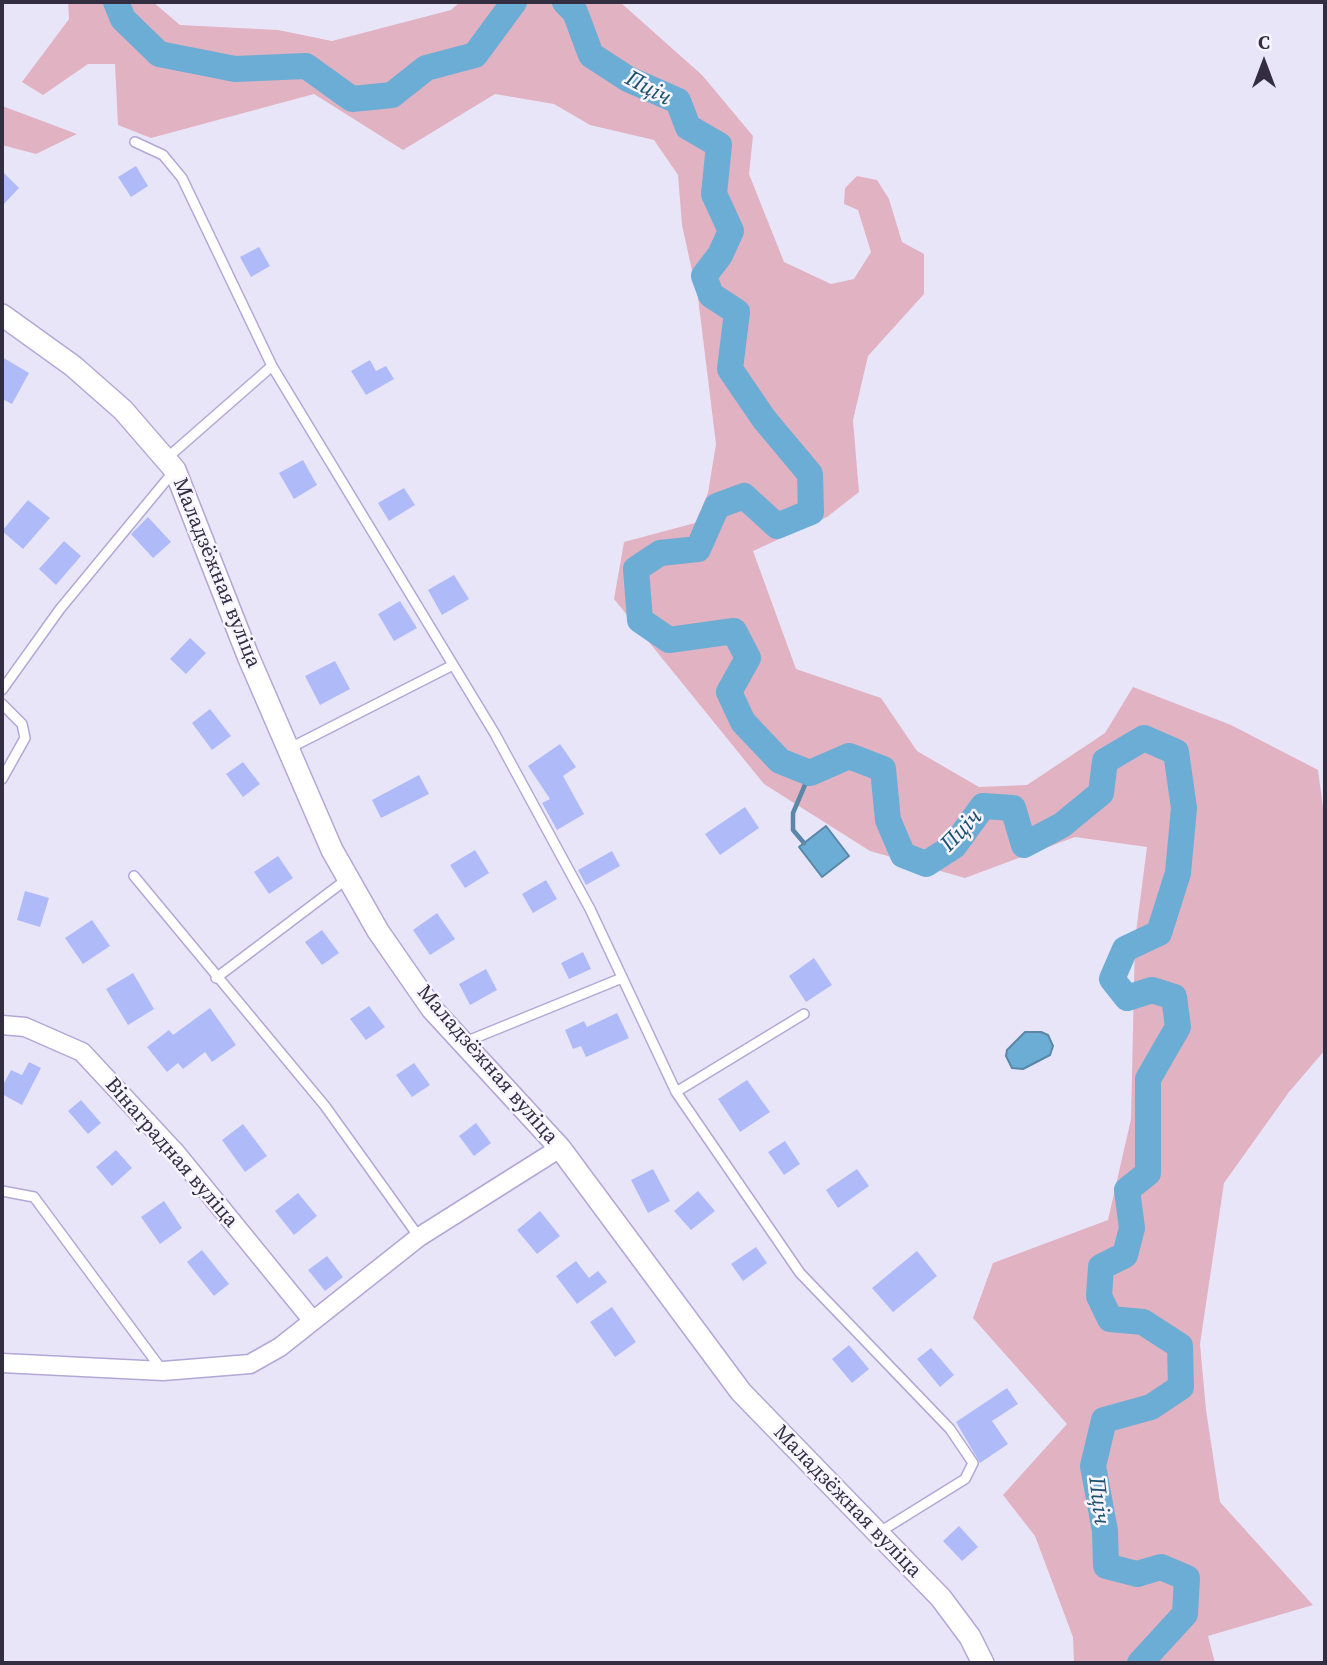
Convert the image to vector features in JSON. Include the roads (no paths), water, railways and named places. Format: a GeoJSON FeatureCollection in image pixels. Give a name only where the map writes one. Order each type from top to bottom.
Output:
{"type":"FeatureCollection","features":[{"type":"Feature","properties":{"kind":"street","name":"Маладзёжная вуліца"},"geometry":{"type":"LineString","coordinates":[[2,315],[73,366],[123,410],[171,464],[332,850],[378,931],[432,1009],[560,1147],[741,1392],[941,1598],[970,1637],[983,1663]]}},
{"type":"Feature","properties":{"kind":"street","name":"Вінаградная вуліца"},"geometry":{"type":"LineString","coordinates":[[2,1025],[25,1027],[82,1052],[176,1153],[313,1321]]}},
{"type":"Feature","properties":{"kind":"street"},"geometry":{"type":"LineString","coordinates":[[2,1363],[163,1371],[250,1364],[280,1347],[419,1237],[560,1147]]}},
{"type":"Feature","properties":{"kind":"lane"},"geometry":{"type":"LineString","coordinates":[[135,142],[163,155],[182,178],[272,366],[495,734],[584,897],[676,1092],[800,1273],[950,1429],[973,1463],[965,1479],[878,1534]]}},
{"type":"Feature","properties":{"kind":"lane"},"geometry":{"type":"LineString","coordinates":[[2,690],[60,608],[171,464],[272,366]]}},
{"type":"Feature","properties":{"kind":"lane"},"geometry":{"type":"LineString","coordinates":[[288,749],[453,665]]}},
{"type":"Feature","properties":{"kind":"lane"},"geometry":{"type":"LineString","coordinates":[[2,704],[22,724],[25,738],[2,779]]}},
{"type":"Feature","properties":{"kind":"lane"},"geometry":{"type":"LineString","coordinates":[[134,876],[325,1106],[419,1237]]}},
{"type":"Feature","properties":{"kind":"lane"},"geometry":{"type":"LineString","coordinates":[[216,978],[348,878]]}},
{"type":"Feature","properties":{"kind":"lane"},"geometry":{"type":"LineString","coordinates":[[463,1043],[622,978]]}},
{"type":"Feature","properties":{"kind":"lane"},"geometry":{"type":"LineString","coordinates":[[676,1092],[804,1014]]}},
{"type":"Feature","properties":{"kind":"lane"},"geometry":{"type":"LineString","coordinates":[[2,1191],[34,1197],[163,1371]]}},
{"type":"Feature","properties":{"kind":"water"},"geometry":{"type":"Polygon","coordinates":[[[826,826],[849,856],[822,877],[799,847],[826,826]]]}},
{"type":"Feature","properties":{"kind":"water"},"geometry":{"type":"Polygon","coordinates":[[[1025,1032],[1048,1035],[1053,1046],[1050,1055],[1023,1069],[1012,1068],[1006,1056],[1007,1050],[1025,1032]]]}},
{"type":"Feature","properties":{"kind":"waterway","name":"Пціч"},"geometry":{"type":"LineString","coordinates":[[116,2],[123,19],[159,54],[235,69],[306,66],[352,99],[392,95],[426,68],[475,55],[514,2]]}},
{"type":"Feature","properties":{"kind":"waterway","name":"Пціч"},"geometry":{"type":"LineString","coordinates":[[565,2],[575,12],[591,55],[628,79],[678,101],[688,127],[719,145],[714,194],[731,231],[720,255],[704,276],[711,295],[737,312],[730,369],[764,419],[810,474],[811,512],[777,526],[744,496],[717,506],[698,549],[660,553],[636,569],[640,620],[669,640],[734,631],[748,658],[729,692],[743,722],[780,761],[810,773],[849,756],[883,769],[888,820],[903,855],[926,864],[954,846],[983,806],[1013,808],[1024,845],[1062,825],[1101,793],[1105,761],[1144,738],[1176,752],[1184,808],[1178,873],[1159,933],[1125,949],[1112,979],[1127,998],[1152,990],[1174,997],[1178,1027],[1148,1079],[1148,1173],[1127,1190],[1132,1228],[1125,1255],[1101,1267],[1099,1296],[1110,1319],[1143,1322],[1180,1346],[1181,1387],[1151,1407],[1104,1420],[1093,1466],[1105,1531],[1106,1566],[1137,1574],[1161,1567],[1187,1578],[1185,1614],[1140,1663]]}},
{"type":"Feature","properties":{"kind":"waterway"},"geometry":{"type":"LineString","coordinates":[[804,843],[793,830],[793,813],[810,773]]}}]}
